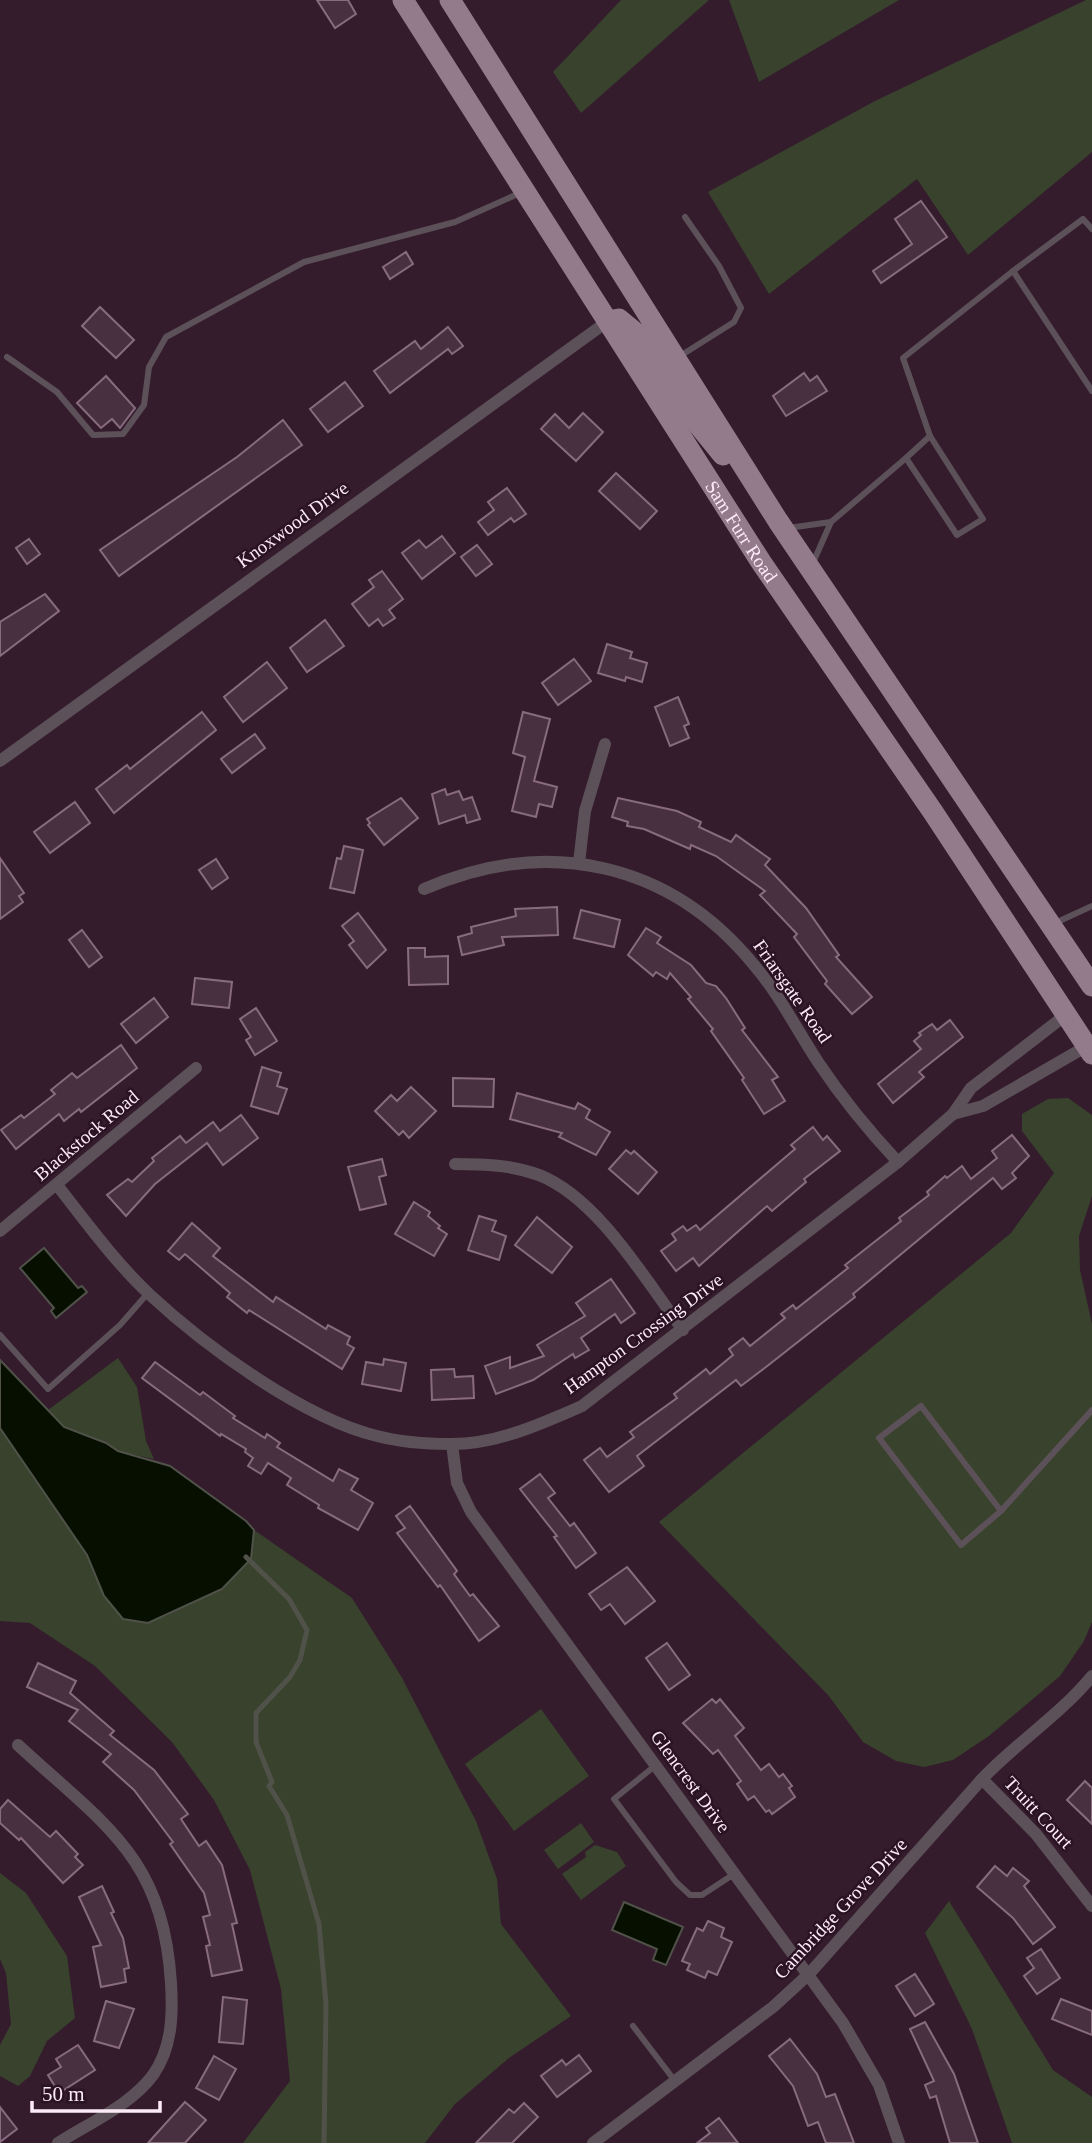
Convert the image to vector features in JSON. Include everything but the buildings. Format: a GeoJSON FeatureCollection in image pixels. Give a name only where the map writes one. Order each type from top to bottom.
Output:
{"type":"FeatureCollection","features":[{"type":"Feature","properties":{"kind":"main road","name":"Sam Furr Road"},"geometry":{"type":"LineString","coordinates":[[403,0],[761,562],[1067,1014],[1090,1043]]}},
{"type":"Feature","properties":{"kind":"main road","name":"Sam Furr Road"},"geometry":{"type":"LineString","coordinates":[[450,0],[781,525],[1092,986]]}},
{"type":"Feature","properties":{"kind":"main road"},"geometry":{"type":"LineString","coordinates":[[608,321],[620,319],[636,333],[688,412],[781,525]]}},
{"type":"Feature","properties":{"kind":"main road"},"geometry":{"type":"LineString","coordinates":[[995,905],[1090,1043]]}},
{"type":"Feature","properties":{"kind":"street","name":"Knoxwood Drive"},"geometry":{"type":"LineString","coordinates":[[0,761],[608,321]]}},
{"type":"Feature","properties":{"kind":"street"},"geometry":{"type":"LineString","coordinates":[[579,863],[585,811],[605,744]]}},
{"type":"Feature","properties":{"kind":"street","name":"Friarsgate Road"},"geometry":{"type":"LineString","coordinates":[[424,889],[457,874],[534,861],[579,863],[610,869],[657,886],[720,928],[756,966],[843,1098],[898,1162]]}},
{"type":"Feature","properties":{"kind":"street","name":"Hampton Crossing Drive"},"geometry":{"type":"LineString","coordinates":[[57,1185],[148,1293],[190,1329],[249,1371],[328,1418],[377,1436],[452,1444],[482,1441],[533,1428],[582,1406],[898,1162],[953,1114],[971,1088],[1067,1014]]}},
{"type":"Feature","properties":{"kind":"street","name":"Hampton Crossing Drive"},"geometry":{"type":"LineString","coordinates":[[953,1114],[983,1106],[1090,1043]]}},
{"type":"Feature","properties":{"kind":"street","name":"Blackstock Road"},"geometry":{"type":"LineString","coordinates":[[0,1231],[196,1068]]}},
{"type":"Feature","properties":{"kind":"street"},"geometry":{"type":"LineString","coordinates":[[455,1164],[495,1165],[523,1170],[541,1176],[575,1198],[601,1222],[683,1330]]}},
{"type":"Feature","properties":{"kind":"street","name":"Glencrest Drive"},"geometry":{"type":"LineString","coordinates":[[452,1444],[457,1483],[471,1512],[809,1974],[864,2057],[879,2085],[900,2143]]}},
{"type":"Feature","properties":{"kind":"street","name":"Cambridge Grove Drive"},"geometry":{"type":"LineString","coordinates":[[593,2143],[773,2007],[809,1974],[982,1779],[1004,1756],[1068,1703],[1092,1676]]}},
{"type":"Feature","properties":{"kind":"street"},"geometry":{"type":"LineString","coordinates":[[18,1745],[90,1807],[134,1857],[160,1914],[170,1967],[171,2030],[164,2054],[153,2074],[124,2101],[58,2143]]}},
{"type":"Feature","properties":{"kind":"street","name":"Truitt Court"},"geometry":{"type":"LineString","coordinates":[[982,1779],[1036,1834],[1092,1906]]}},
{"type":"Feature","properties":{"kind":"lane"},"geometry":{"type":"LineString","coordinates":[[7,357],[57,392],[93,435],[123,434],[144,405],[149,367],[166,337],[304,262],[455,222],[525,190]]}},
{"type":"Feature","properties":{"kind":"lane"},"geometry":{"type":"LineString","coordinates":[[676,359],[734,322],[741,308],[719,266],[685,217]]}},
{"type":"Feature","properties":{"kind":"lane"},"geometry":{"type":"LineString","coordinates":[[906,458],[957,535],[983,519],[930,436],[903,358],[1083,219],[1092,229]]}},
{"type":"Feature","properties":{"kind":"lane"},"geometry":{"type":"LineString","coordinates":[[1013,271],[1092,391]]}},
{"type":"Feature","properties":{"kind":"lane"},"geometry":{"type":"LineString","coordinates":[[811,569],[831,522],[930,436]]}},
{"type":"Feature","properties":{"kind":"lane"},"geometry":{"type":"LineString","coordinates":[[781,525],[831,522]]}},
{"type":"Feature","properties":{"kind":"lane"},"geometry":{"type":"LineString","coordinates":[[1052,925],[1092,906]]}},
{"type":"Feature","properties":{"kind":"lane"},"geometry":{"type":"LineString","coordinates":[[0,1335],[48,1389],[120,1325],[148,1293]]}},
{"type":"Feature","properties":{"kind":"lane"},"geometry":{"type":"LineString","coordinates":[[1001,1511],[921,1406],[879,1438],[961,1545],[1001,1511],[1092,1410]]}},
{"type":"Feature","properties":{"kind":"lane"},"geometry":{"type":"LineString","coordinates":[[656,1765],[614,1799],[676,1882],[690,1895],[702,1895],[735,1873]]}},
{"type":"Feature","properties":{"kind":"lane"},"geometry":{"type":"LineString","coordinates":[[634,2026],[675,2081]]}},
{"type":"Feature","properties":{"kind":"green space"},"geometry":{"type":"Polygon","coordinates":[[[621,0],[709,0],[581,113],[553,72],[621,0]]]}},
{"type":"Feature","properties":{"kind":"green space"},"geometry":{"type":"Polygon","coordinates":[[[729,0],[899,0],[759,82],[729,0]]]}},
{"type":"Feature","properties":{"kind":"green space"},"geometry":{"type":"Polygon","coordinates":[[[1086,0],[1092,0],[1092,152],[968,255],[917,179],[769,294],[708,192],[875,101],[1086,0]]]}},
{"type":"Feature","properties":{"kind":"green space"},"geometry":{"type":"Polygon","coordinates":[[[1068,1098],[1092,1115],[1092,1196],[1079,1236],[1080,1270],[1092,1324],[1092,1622],[1084,1641],[1060,1676],[989,1736],[953,1760],[924,1767],[896,1761],[863,1742],[828,1695],[659,1522],[1011,1233],[1054,1173],[1022,1131],[1022,1114],[1048,1099],[1068,1098]]]}},
{"type":"Feature","properties":{"kind":"green space"},"geometry":{"type":"Polygon","coordinates":[[[118,1358],[137,1387],[146,1441],[154,1459],[117,1451],[106,1443],[64,1427],[48,1410],[118,1358]]]}},
{"type":"Feature","properties":{"kind":"green space"},"geometry":{"type":"Polygon","coordinates":[[[0,1428],[87,1555],[104,1596],[166,1616],[245,1566],[251,1559],[254,1530],[352,1598],[401,1676],[476,1821],[497,1879],[501,1924],[571,2016],[509,2058],[455,2104],[425,2143],[243,2143],[290,2081],[281,1989],[250,1870],[214,1800],[172,1742],[95,1666],[30,1623],[0,1621],[0,1428]]]}},
{"type":"Feature","properties":{"kind":"green space"},"geometry":{"type":"Polygon","coordinates":[[[541,1709],[589,1776],[514,1831],[465,1764],[541,1709]]]}},
{"type":"Feature","properties":{"kind":"green space"},"geometry":{"type":"Polygon","coordinates":[[[581,1823],[594,1842],[558,1869],[544,1850],[581,1823]]]}},
{"type":"Feature","properties":{"kind":"green space"},"geometry":{"type":"Polygon","coordinates":[[[595,1845],[617,1852],[626,1866],[581,1900],[562,1874],[586,1857],[585,1852],[595,1845]]]}},
{"type":"Feature","properties":{"kind":"green space"},"geometry":{"type":"Polygon","coordinates":[[[0,1873],[26,1893],[67,1956],[75,2018],[47,2041],[30,2076],[18,2086],[0,2076],[0,2045],[11,2024],[6,1973],[0,1959],[0,1873]]]}},
{"type":"Feature","properties":{"kind":"green space"},"geometry":{"type":"Polygon","coordinates":[[[949,1901],[1053,2070],[1092,2097],[1092,2143],[1012,2143],[972,2029],[925,1933],[949,1901]]]}},
{"type":"Feature","properties":{"kind":"shaded area"},"geometry":{"type":"Polygon","coordinates":[[[44,1248],[78,1288],[82,1286],[87,1292],[56,1318],[51,1311],[54,1308],[20,1268],[44,1248]]]}},
{"type":"Feature","properties":{"kind":"shaded area"},"geometry":{"type":"Polygon","coordinates":[[[0,1360],[64,1427],[106,1443],[118,1451],[170,1466],[246,1521],[254,1530],[251,1559],[222,1589],[148,1623],[123,1619],[104,1596],[87,1555],[0,1428],[0,1360]]]}},
{"type":"Feature","properties":{"kind":"shaded area"},"geometry":{"type":"Polygon","coordinates":[[[624,1902],[683,1927],[666,1965],[653,1960],[657,1949],[612,1930],[624,1902]]]}},
{"type":"Feature","properties":{"kind":"waterway"},"geometry":{"type":"LineString","coordinates":[[246,1557],[289,1599],[307,1630],[300,1660],[290,1677],[256,1713],[256,1742],[272,1782],[269,1786],[287,1815],[319,1924],[326,2004],[324,2143]]}}]}
